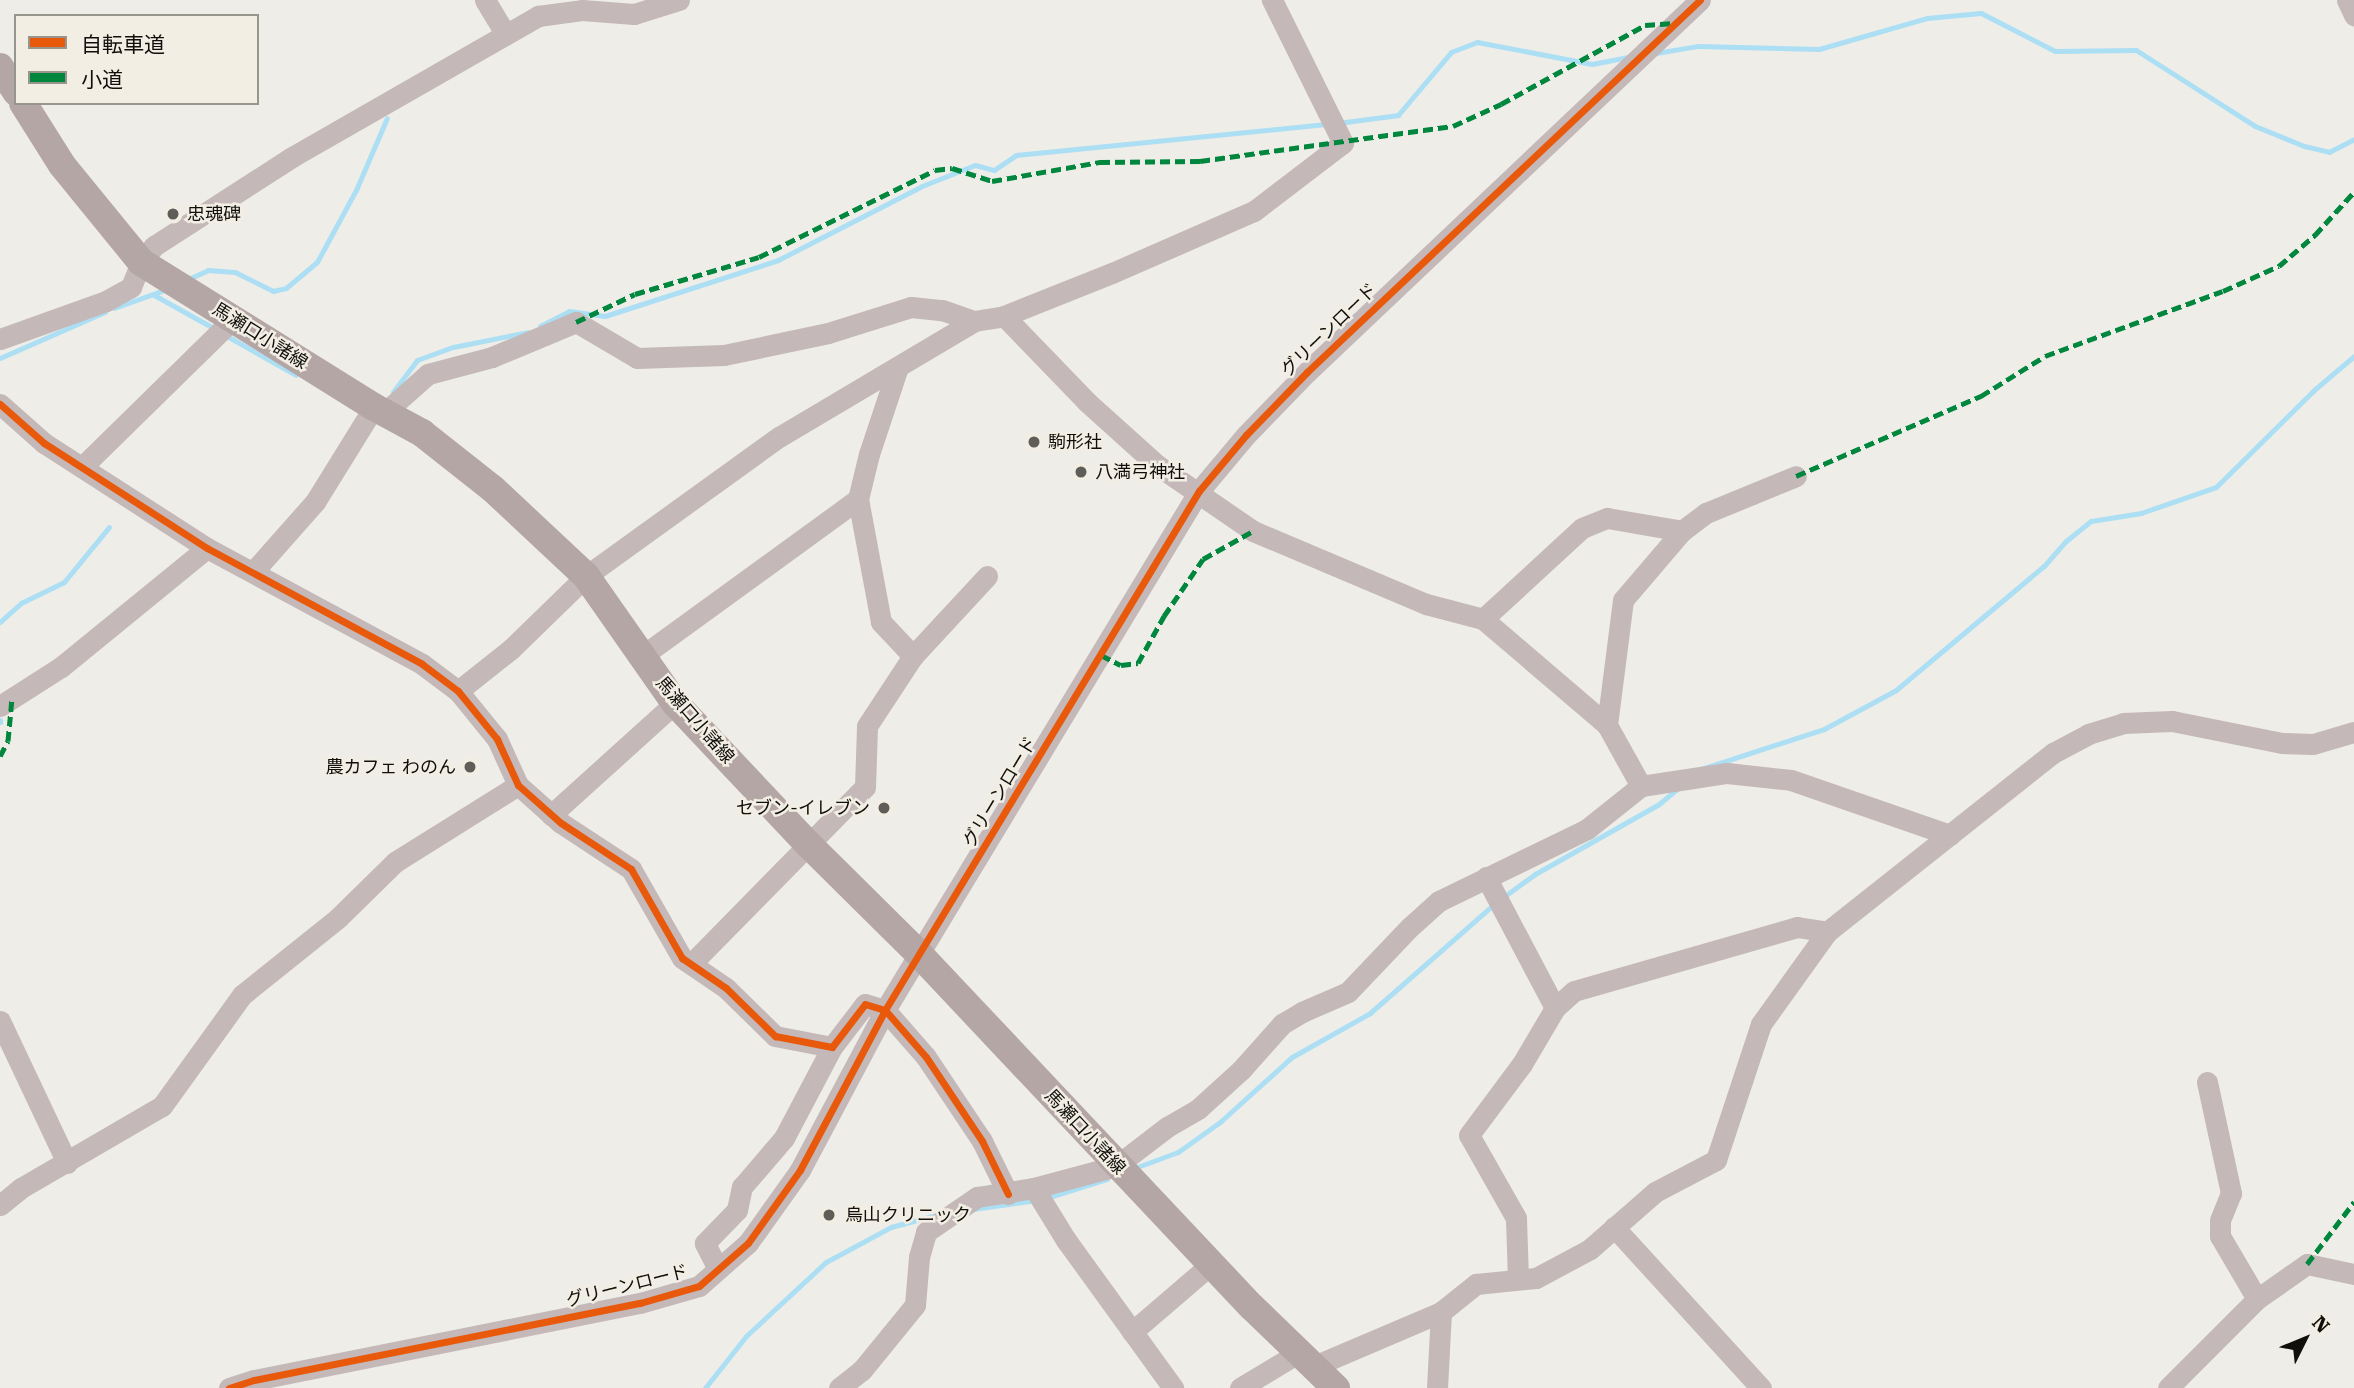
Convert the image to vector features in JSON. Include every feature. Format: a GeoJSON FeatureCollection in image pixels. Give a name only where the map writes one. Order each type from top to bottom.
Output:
{"type":"FeatureCollection","features":[{"type":"Feature","properties":{"kind":"main road"},"geometry":{"type":"LineString","coordinates":[[0,67],[14,89]]}},
{"type":"Feature","properties":{"kind":"main road","name":"馬瀬口小諸線"},"geometry":{"type":"LineString","coordinates":[[24,105],[62,166],[141,262],[379,410],[422,433],[493,489],[586,576],[675,703],[809,845],[920,955],[1116,1166],[1305,1360],[1336,1388]]}},
{"type":"Feature","properties":{"kind":"street"},"geometry":{"type":"LineString","coordinates":[[485,0],[505,33]]}},
{"type":"Feature","properties":{"kind":"street"},"geometry":{"type":"LineString","coordinates":[[0,339],[106,301],[131,286],[141,262],[154,246],[292,158],[538,16],[582,10],[634,14],[679,0]]}},
{"type":"Feature","properties":{"kind":"street"},"geometry":{"type":"LineString","coordinates":[[458,691],[511,649],[586,576],[779,437],[974,321],[1004,316],[1112,273],[1254,211],[1343,143],[1272,0]]}},
{"type":"Feature","properties":{"kind":"street","name":"グリーンロード"},"geometry":{"type":"LineString","coordinates":[[229,1388],[267,1377],[640,1303],[699,1286],[748,1243],[800,1170],[885,1010],[1199,492],[1246,435],[1307,372],[1699,0]]}},
{"type":"Feature","properties":{"kind":"street"},"geometry":{"type":"LineString","coordinates":[[2347,0],[2354,15]]}},
{"type":"Feature","properties":{"kind":"street"},"geometry":{"type":"LineString","coordinates":[[253,572],[315,502],[379,410],[428,374],[492,357],[576,322],[637,358],[724,355],[828,333],[911,307],[942,310],[974,321]]}},
{"type":"Feature","properties":{"kind":"street"},"geometry":{"type":"LineString","coordinates":[[1004,316],[1087,402],[1157,465],[1253,531],[1426,604],[1483,619],[1607,725],[1641,786]]}},
{"type":"Feature","properties":{"kind":"street"},"geometry":{"type":"LineString","coordinates":[[82,467],[233,319]]}},
{"type":"Feature","properties":{"kind":"street"},"geometry":{"type":"LineString","coordinates":[[898,367],[869,454],[859,499],[881,622],[913,656]]}},
{"type":"Feature","properties":{"kind":"street"},"geometry":{"type":"LineString","coordinates":[[0,404],[44,443],[206,548],[422,664],[458,691],[497,739],[518,785],[551,815],[631,869],[682,958],[726,988],[775,1037],[832,1047]]}},
{"type":"Feature","properties":{"kind":"street"},"geometry":{"type":"LineString","coordinates":[[1607,725],[1623,600],[1682,531],[1706,513],[1796,476]]}},
{"type":"Feature","properties":{"kind":"street"},"geometry":{"type":"LineString","coordinates":[[642,656],[859,499]]}},
{"type":"Feature","properties":{"kind":"street"},"geometry":{"type":"LineString","coordinates":[[1483,619],[1582,528],[1607,518],[1682,531]]}},
{"type":"Feature","properties":{"kind":"street"},"geometry":{"type":"LineString","coordinates":[[0,706],[61,667],[206,548]]}},
{"type":"Feature","properties":{"kind":"street"},"geometry":{"type":"LineString","coordinates":[[691,964],[865,787],[867,726],[913,656],[987,576]]}},
{"type":"Feature","properties":{"kind":"street"},"geometry":{"type":"LineString","coordinates":[[551,815],[675,703]]}},
{"type":"Feature","properties":{"kind":"street"},"geometry":{"type":"LineString","coordinates":[[1240,1388],[1305,1360],[1441,1312],[1476,1283],[1536,1278],[1590,1249],[1656,1192],[1716,1160],[1761,1024],[1827,932],[2053,753],[2088,734],[2123,723],[2172,721],[2282,743],[2314,744],[2354,732]]}},
{"type":"Feature","properties":{"kind":"street"},"geometry":{"type":"LineString","coordinates":[[839,1388],[862,1370],[915,1305],[919,1257],[926,1232],[977,1197],[1008,1194],[1116,1166],[1167,1127],[1198,1109],[1241,1070],[1282,1024],[1348,992],[1410,927],[1439,901],[1587,829],[1641,786],[1727,773],[1791,780],[1950,835]]}},
{"type":"Feature","properties":{"kind":"street"},"geometry":{"type":"LineString","coordinates":[[0,1205],[21,1188],[162,1106],[242,995],[338,918],[395,862],[518,785]]}},
{"type":"Feature","properties":{"kind":"street"},"geometry":{"type":"LineString","coordinates":[[1486,877],[1555,1007]]}},
{"type":"Feature","properties":{"kind":"street"},"geometry":{"type":"LineString","coordinates":[[1518,1279],[1516,1218],[1469,1135],[1522,1064],[1555,1007],[1574,991],[1797,926],[1827,932]]}},
{"type":"Feature","properties":{"kind":"street"},"geometry":{"type":"LineString","coordinates":[[718,1269],[705,1243],[737,1210],[742,1187],[784,1138],[832,1047],[865,1004],[885,1010],[926,1057],[975,1130],[1008,1194]]}},
{"type":"Feature","properties":{"kind":"street"},"geometry":{"type":"LineString","coordinates":[[0,1021],[67,1163]]}},
{"type":"Feature","properties":{"kind":"street"},"geometry":{"type":"LineString","coordinates":[[2207,1082],[2231,1193],[2220,1220],[2220,1236],[2257,1299]]}},
{"type":"Feature","properties":{"kind":"street"},"geometry":{"type":"LineString","coordinates":[[1034,1188],[1066,1240],[1173,1388]]}},
{"type":"Feature","properties":{"kind":"street"},"geometry":{"type":"LineString","coordinates":[[1614,1227],[1760,1388]]}},
{"type":"Feature","properties":{"kind":"street"},"geometry":{"type":"LineString","coordinates":[[1132,1332],[1211,1264]]}},
{"type":"Feature","properties":{"kind":"street"},"geometry":{"type":"LineString","coordinates":[[2168,1388],[2257,1299],[2307,1264],[2354,1274]]}},
{"type":"Feature","properties":{"kind":"street"},"geometry":{"type":"LineString","coordinates":[[1437,1388],[1441,1312]]}},
{"type":"Feature","properties":{"kind":"waterway"},"geometry":{"type":"LineString","coordinates":[[1656,53],[1698,46],[1819,49],[1927,18],[1981,13],[2055,51],[2136,50],[2255,126],[2304,146],[2329,152],[2354,139]]}},
{"type":"Feature","properties":{"kind":"waterway"},"geometry":{"type":"LineString","coordinates":[[1338,123],[1398,115],[1451,52],[1477,42],[1592,64],[1629,57]]}},
{"type":"Feature","properties":{"kind":"waterway"},"geometry":{"type":"LineString","coordinates":[[186,280],[208,270],[235,272],[273,291],[286,288],[317,262],[356,190],[387,118]]}},
{"type":"Feature","properties":{"kind":"waterway"},"geometry":{"type":"LineString","coordinates":[[540,326],[569,311],[605,316],[778,260],[922,186],[975,165],[994,170],[1016,155],[1328,124]]}},
{"type":"Feature","properties":{"kind":"waterway"},"geometry":{"type":"LineString","coordinates":[[114,308],[167,289]]}},
{"type":"Feature","properties":{"kind":"waterway"},"geometry":{"type":"LineString","coordinates":[[154,295],[217,330]]}},
{"type":"Feature","properties":{"kind":"waterway"},"geometry":{"type":"LineString","coordinates":[[0,358],[105,312]]}},
{"type":"Feature","properties":{"kind":"waterway"},"geometry":{"type":"LineString","coordinates":[[393,392],[417,360],[453,347],[528,332]]}},
{"type":"Feature","properties":{"kind":"waterway"},"geometry":{"type":"LineString","coordinates":[[225,335],[296,375]]}},
{"type":"Feature","properties":{"kind":"waterway"},"geometry":{"type":"LineString","coordinates":[[1701,769],[1824,729],[1896,690],[2044,566],[2066,541],[2091,521],[2141,513],[2216,487],[2314,390],[2354,356]]}},
{"type":"Feature","properties":{"kind":"waterway"},"geometry":{"type":"LineString","coordinates":[[0,622],[21,603],[64,582],[109,527]]}},
{"type":"Feature","properties":{"kind":"waterway"},"geometry":{"type":"LineString","coordinates":[[1502,898],[1535,874],[1659,804],[1677,789]]}},
{"type":"Feature","properties":{"kind":"waterway"},"geometry":{"type":"LineString","coordinates":[[1132,1169],[1178,1152],[1220,1122],[1292,1057],[1370,1013],[1494,904]]}},
{"type":"Feature","properties":{"kind":"waterway"},"geometry":{"type":"LineString","coordinates":[[1046,1198],[1107,1179]]}},
{"type":"Feature","properties":{"kind":"waterway"},"geometry":{"type":"LineString","coordinates":[[973,1209],[1036,1200]]}},
{"type":"Feature","properties":{"kind":"waterway"},"geometry":{"type":"LineString","coordinates":[[705,1388],[746,1336],[826,1262],[891,1227],[936,1215]]}},
{"type":"Feature","properties":{"kind":"marked path"},"geometry":{"type":"LineString","coordinates":[[576,322],[635,294],[759,257],[935,170],[952,168],[992,181],[1100,162],[1200,161],[1453,126],[1501,104],[1645,25],[1675,23]]}},
{"type":"Feature","properties":{"kind":"marked path"},"geometry":{"type":"LineString","coordinates":[[1796,476],[1981,396],[2045,356],[2223,291],[2279,266],[2315,235],[2354,192]]}},
{"type":"Feature","properties":{"kind":"marked path"},"geometry":{"type":"LineString","coordinates":[[1101,655],[1121,665],[1138,663],[1164,616],[1203,559],[1253,531]]}},
{"type":"Feature","properties":{"kind":"marked path"},"geometry":{"type":"LineString","coordinates":[[0,756],[8,741],[12,698]]}},
{"type":"Feature","properties":{"kind":"marked path"},"geometry":{"type":"LineString","coordinates":[[2307,1264],[2354,1202]]}},
{"type":"Feature","properties":{"kind":"cycle path"},"geometry":{"type":"LineString","coordinates":[[229,1388],[254,1380],[640,1303],[699,1286],[748,1243],[800,1170],[885,1010],[1199,491],[1246,435],[1307,372],[1700,0]]}},
{"type":"Feature","properties":{"kind":"cycle path"},"geometry":{"type":"LineString","coordinates":[[0,404],[44,443],[207,548],[422,664],[458,691],[497,739],[518,785],[561,823],[631,869],[682,958],[726,988],[775,1036],[832,1047],[865,1004],[885,1010],[926,1057],[982,1141],[1008,1194]]}},
{"type":"Feature","properties":{"kind":"place","name":"忠魂碑"},"geometry":{"type":"Point","coordinates":[173,214]}},
{"type":"Feature","properties":{"kind":"place","name":"駒形社"},"geometry":{"type":"Point","coordinates":[1034,442]}},
{"type":"Feature","properties":{"kind":"place","name":"八満弓神社"},"geometry":{"type":"Point","coordinates":[1081,472]}},
{"type":"Feature","properties":{"kind":"place","name":"農カフェ わのん"},"geometry":{"type":"Point","coordinates":[470,767]}},
{"type":"Feature","properties":{"kind":"place","name":"セブン-イレブン"},"geometry":{"type":"Point","coordinates":[884,808]}},
{"type":"Feature","properties":{"kind":"place","name":"烏山クリニック"},"geometry":{"type":"Point","coordinates":[829,1215]}}]}
